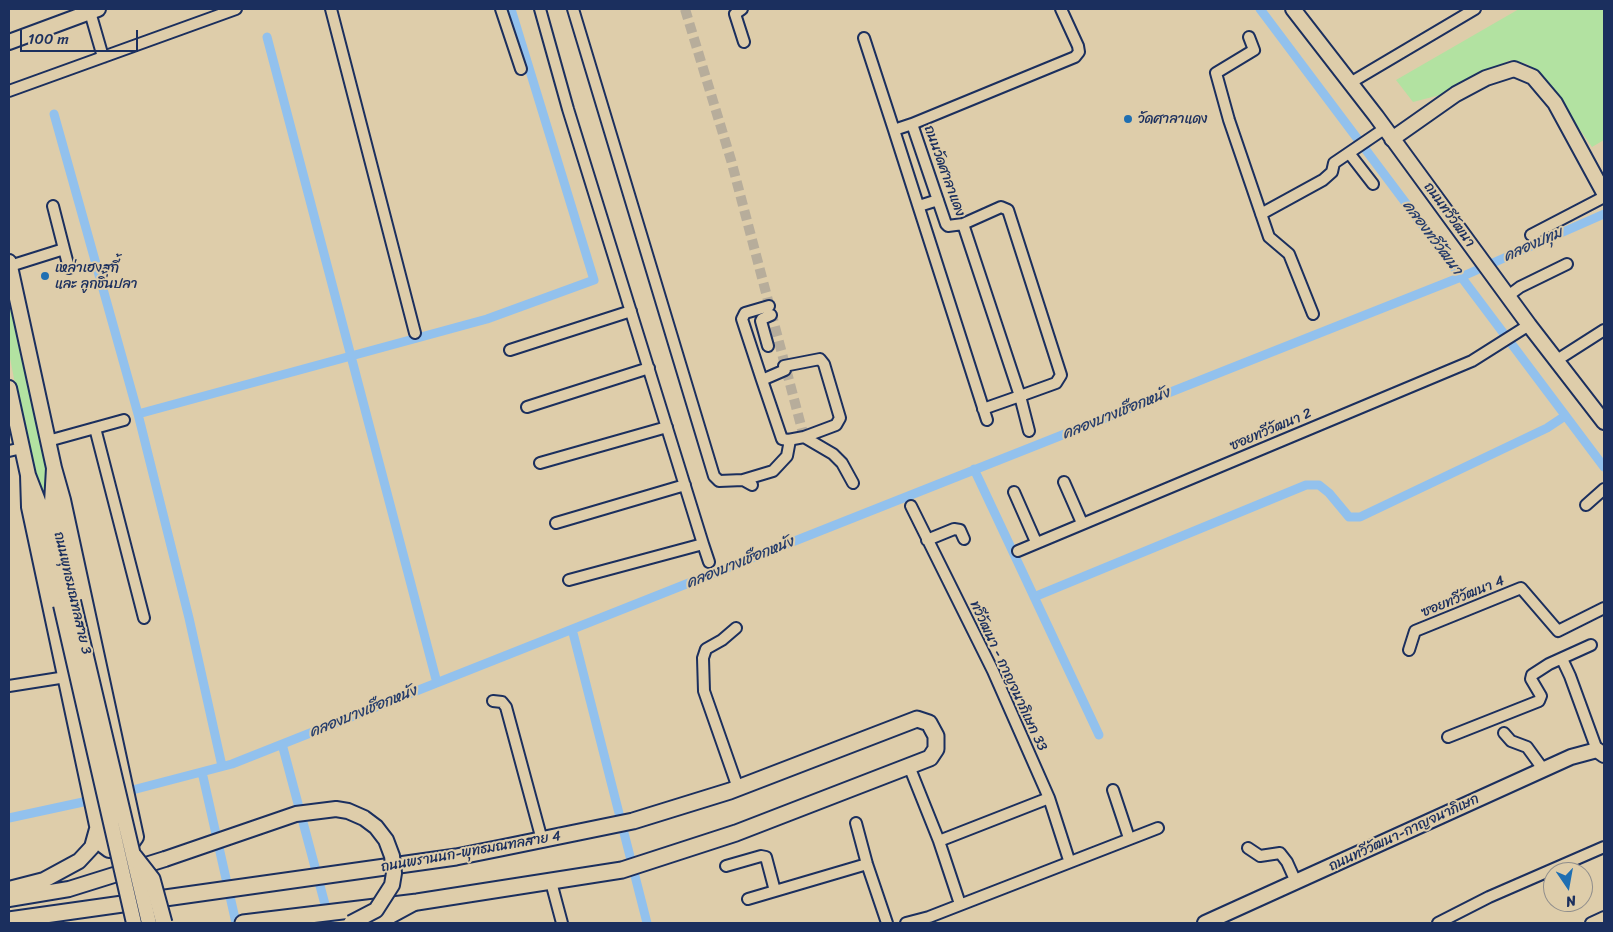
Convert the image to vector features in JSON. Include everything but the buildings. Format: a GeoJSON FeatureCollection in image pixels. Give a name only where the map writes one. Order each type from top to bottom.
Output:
{"type":"FeatureCollection","features":[{"type":"Feature","properties":{"kind":"main road","name":"ถนนทวีวัฒนา"},"geometry":{"type":"LineString","coordinates":[[1293,9],[1350,83],[1383,134],[1508,296],[1523,328],[1556,360],[1604,422]]}},
{"type":"Feature","properties":{"kind":"main road"},"geometry":{"type":"LineString","coordinates":[[9,42],[94,10]]}},
{"type":"Feature","properties":{"kind":"main road"},"geometry":{"type":"LineString","coordinates":[[1383,134],[1486,78],[1514,69],[1533,77],[1549,95],[1604,193]]}},
{"type":"Feature","properties":{"kind":"main road","name":"ถนนพุทธมณฑลสาย 3"},"geometry":{"type":"LineString","coordinates":[[9,264],[54,468],[52,504],[67,603],[134,923]]}},
{"type":"Feature","properties":{"kind":"main road","name":"ถนนพุทธมณฑลสาย 3"},"geometry":{"type":"LineString","coordinates":[[9,388],[15,450],[28,475],[40,506],[134,856],[150,923]]}},
{"type":"Feature","properties":{"kind":"main road"},"geometry":{"type":"LineString","coordinates":[[28,475],[29,507],[101,844],[109,850],[129,847],[136,837],[63,500],[54,468]]}},
{"type":"Feature","properties":{"kind":"main road","name":"ถนนพรานนก-พุทธมณฑลสาย 4"},"geometry":{"type":"LineString","coordinates":[[9,920],[456,857],[597,829],[633,821],[738,788],[917,719],[929,723],[936,736],[936,749],[930,758],[909,766]]}},
{"type":"Feature","properties":{"kind":"main road","name":"ถนนทวีวัฒนา-กาญจนาภิเษก"},"geometry":{"type":"LineString","coordinates":[[1205,923],[1543,769],[1571,757],[1601,752]]}},
{"type":"Feature","properties":{"kind":"main road"},"geometry":{"type":"LineString","coordinates":[[248,923],[310,915],[348,917],[417,902],[610,872],[642,864],[736,833],[909,766]]}},
{"type":"Feature","properties":{"kind":"main road"},"geometry":{"type":"LineString","coordinates":[[9,899],[69,889],[165,859],[296,814],[336,809],[348,811],[364,818],[376,827],[386,840],[392,856],[394,873],[392,885],[376,910],[348,917]]}},
{"type":"Feature","properties":{"kind":"main road"},"geometry":{"type":"LineString","coordinates":[[9,889],[44,880],[79,861],[92,847],[96,822]]}},
{"type":"Feature","properties":{"kind":"main road"},"geometry":{"type":"LineString","coordinates":[[134,856],[152,879],[164,923]]}},
{"type":"Feature","properties":{"kind":"main road"},"geometry":{"type":"LineString","coordinates":[[377,923],[417,902]]}},
{"type":"Feature","properties":{"kind":"street"},"geometry":{"type":"LineString","coordinates":[[9,91],[236,9]]}},
{"type":"Feature","properties":{"kind":"street"},"geometry":{"type":"LineString","coordinates":[[331,9],[415,333]]}},
{"type":"Feature","properties":{"kind":"street"},"geometry":{"type":"LineString","coordinates":[[501,9],[521,69]]}},
{"type":"Feature","properties":{"kind":"street"},"geometry":{"type":"LineString","coordinates":[[540,9],[709,562]]}},
{"type":"Feature","properties":{"kind":"street"},"geometry":{"type":"LineString","coordinates":[[573,9],[714,476],[719,481],[748,482],[773,471],[787,456],[790,440]]}},
{"type":"Feature","properties":{"kind":"street"},"geometry":{"type":"LineString","coordinates":[[742,9],[735,14],[744,42]]}},
{"type":"Feature","properties":{"kind":"street","name":"ถนนวัดศาลาแดง"},"geometry":{"type":"LineString","coordinates":[[984,409],[1056,382],[1060,375],[1008,210],[1001,207],[963,224],[948,226],[912,124],[1075,57],[1079,52],[1078,46],[1061,9]]}},
{"type":"Feature","properties":{"kind":"street"},"geometry":{"type":"LineString","coordinates":[[1350,83],[1475,9]]}},
{"type":"Feature","properties":{"kind":"street"},"geometry":{"type":"LineString","coordinates":[[94,10],[103,57]]}},
{"type":"Feature","properties":{"kind":"street"},"geometry":{"type":"LineString","coordinates":[[1249,37],[1254,48],[1252,51],[1216,73],[1229,120],[1269,237],[1289,254],[1313,314]]}},
{"type":"Feature","properties":{"kind":"street"},"geometry":{"type":"LineString","coordinates":[[864,38],[988,420]]}},
{"type":"Feature","properties":{"kind":"street"},"geometry":{"type":"LineString","coordinates":[[894,130],[912,124]]}},
{"type":"Feature","properties":{"kind":"street"},"geometry":{"type":"LineString","coordinates":[[1261,214],[1290,200],[1323,180],[1332,172],[1334,163],[1383,134]]}},
{"type":"Feature","properties":{"kind":"street"},"geometry":{"type":"LineString","coordinates":[[1349,153],[1373,184]]}},
{"type":"Feature","properties":{"kind":"street"},"geometry":{"type":"LineString","coordinates":[[1531,235],[1604,198]]}},
{"type":"Feature","properties":{"kind":"street"},"geometry":{"type":"LineString","coordinates":[[919,206],[938,200]]}},
{"type":"Feature","properties":{"kind":"street"},"geometry":{"type":"LineString","coordinates":[[53,206],[69,268]]}},
{"type":"Feature","properties":{"kind":"street"},"geometry":{"type":"LineString","coordinates":[[963,224],[1030,431]]}},
{"type":"Feature","properties":{"kind":"street"},"geometry":{"type":"LineString","coordinates":[[9,264],[64,249]]}},
{"type":"Feature","properties":{"kind":"street"},"geometry":{"type":"LineString","coordinates":[[1508,296],[1567,264]]}},
{"type":"Feature","properties":{"kind":"street"},"geometry":{"type":"LineString","coordinates":[[762,380],[785,368],[820,359],[824,364],[840,421],[836,425],[804,436],[790,440],[782,439],[780,436],[742,319],[745,313],[770,310],[761,322],[768,346]]}},
{"type":"Feature","properties":{"kind":"street"},"geometry":{"type":"LineString","coordinates":[[510,350],[631,311]]}},
{"type":"Feature","properties":{"kind":"street","name":"ซอยทวีวัฒนา 2"},"geometry":{"type":"LineString","coordinates":[[1018,551],[1472,361],[1523,328]]}},
{"type":"Feature","properties":{"kind":"street"},"geometry":{"type":"LineString","coordinates":[[1556,360],[1604,330]]}},
{"type":"Feature","properties":{"kind":"street"},"geometry":{"type":"LineString","coordinates":[[526,407],[649,368]]}},
{"type":"Feature","properties":{"kind":"street"},"geometry":{"type":"LineString","coordinates":[[48,441],[124,420]]}},
{"type":"Feature","properties":{"kind":"street"},"geometry":{"type":"LineString","coordinates":[[540,463],[667,427]]}},
{"type":"Feature","properties":{"kind":"street"},"geometry":{"type":"LineString","coordinates":[[95,428],[144,618]]}},
{"type":"Feature","properties":{"kind":"street"},"geometry":{"type":"LineString","coordinates":[[804,436],[833,454],[842,463],[853,483]]}},
{"type":"Feature","properties":{"kind":"street"},"geometry":{"type":"LineString","coordinates":[[1064,482],[1082,523]]}},
{"type":"Feature","properties":{"kind":"street"},"geometry":{"type":"LineString","coordinates":[[556,523],[685,485]]}},
{"type":"Feature","properties":{"kind":"street"},"geometry":{"type":"LineString","coordinates":[[1586,505],[1602,491]]}},
{"type":"Feature","properties":{"kind":"street"},"geometry":{"type":"LineString","coordinates":[[1014,492],[1036,542]]}},
{"type":"Feature","properties":{"kind":"street","name":"ทวีวัฒนา - กาญจนาภิเษก 33"},"geometry":{"type":"LineString","coordinates":[[911,506],[993,671],[1049,798],[1070,860]]}},
{"type":"Feature","properties":{"kind":"street"},"geometry":{"type":"LineString","coordinates":[[927,540],[954,529],[960,530],[964,539]]}},
{"type":"Feature","properties":{"kind":"street"},"geometry":{"type":"LineString","coordinates":[[569,580],[703,544]]}},
{"type":"Feature","properties":{"kind":"street","name":"ซอยทวีวัฒนา 4"},"geometry":{"type":"LineString","coordinates":[[1409,650],[1415,631],[1521,588],[1558,631],[1604,608]]}},
{"type":"Feature","properties":{"kind":"street"},"geometry":{"type":"LineString","coordinates":[[736,628],[706,649],[703,658],[704,691],[738,788]]}},
{"type":"Feature","properties":{"kind":"street"},"geometry":{"type":"LineString","coordinates":[[1448,737],[1539,701],[1541,696],[1531,680],[1532,675],[1591,645]]}},
{"type":"Feature","properties":{"kind":"street"},"geometry":{"type":"LineString","coordinates":[[1562,659],[1601,752]]}},
{"type":"Feature","properties":{"kind":"street"},"geometry":{"type":"LineString","coordinates":[[9,686],[66,677]]}},
{"type":"Feature","properties":{"kind":"street"},"geometry":{"type":"LineString","coordinates":[[493,701],[502,702],[506,707],[542,840]]}},
{"type":"Feature","properties":{"kind":"street"},"geometry":{"type":"LineString","coordinates":[[1504,733],[1507,739],[1527,747],[1543,769]]}},
{"type":"Feature","properties":{"kind":"street"},"geometry":{"type":"LineString","coordinates":[[909,766],[939,841],[960,904]]}},
{"type":"Feature","properties":{"kind":"street"},"geometry":{"type":"LineString","coordinates":[[1113,790],[1129,838]]}},
{"type":"Feature","properties":{"kind":"street"},"geometry":{"type":"LineString","coordinates":[[939,841],[1049,798]]}},
{"type":"Feature","properties":{"kind":"street"},"geometry":{"type":"LineString","coordinates":[[856,823],[867,864],[888,923]]}},
{"type":"Feature","properties":{"kind":"street"},"geometry":{"type":"LineString","coordinates":[[906,923],[930,920],[960,904],[1070,860],[1158,828]]}},
{"type":"Feature","properties":{"kind":"street"},"geometry":{"type":"LineString","coordinates":[[1438,923],[1489,898],[1604,847]]}},
{"type":"Feature","properties":{"kind":"street"},"geometry":{"type":"LineString","coordinates":[[1248,848],[1260,856],[1280,853],[1287,862],[1296,882]]}},
{"type":"Feature","properties":{"kind":"street"},"geometry":{"type":"LineString","coordinates":[[726,866],[761,856],[766,857],[775,891]]}},
{"type":"Feature","properties":{"kind":"street"},"geometry":{"type":"LineString","coordinates":[[748,899],[867,864]]}},
{"type":"Feature","properties":{"kind":"street"},"geometry":{"type":"LineString","coordinates":[[551,882],[562,923]]}},
{"type":"Feature","properties":{"kind":"street"},"geometry":{"type":"LineString","coordinates":[[1591,923],[1604,917]]}},
{"type":"Feature","properties":{"kind":"green space"},"geometry":{"type":"Polygon","coordinates":[[[1519,9],[1604,9],[1604,140],[1592,147],[1543,77],[1527,64],[1510,60],[1444,94],[1413,102],[1396,80],[1519,9]]]}},
{"type":"Feature","properties":{"kind":"green space"},"geometry":{"type":"Polygon","coordinates":[[[9,284],[46,466],[47,482],[44,498],[34,481],[9,353],[9,284]]]}},
{"type":"Feature","properties":{"kind":"waterway"},"geometry":{"type":"LineString","coordinates":[[138,414],[487,319],[594,280],[511,9]]}},
{"type":"Feature","properties":{"kind":"waterway","name":"คลองทวีวัฒนา"},"geometry":{"type":"LineString","coordinates":[[1260,9],[1604,467]]}},
{"type":"Feature","properties":{"kind":"waterway"},"geometry":{"type":"LineString","coordinates":[[267,37],[437,683]]}},
{"type":"Feature","properties":{"kind":"waterway"},"geometry":{"type":"LineString","coordinates":[[54,114],[138,414],[189,618],[222,766]]}},
{"type":"Feature","properties":{"kind":"waterway","name":"คลองบางเชือกหนัง"},"geometry":{"type":"LineString","coordinates":[[121,793],[232,764],[1461,277],[1604,214]]}},
{"type":"Feature","properties":{"kind":"waterway"},"geometry":{"type":"LineString","coordinates":[[1034,597],[1306,485],[1319,485],[1329,493],[1349,517],[1360,517],[1547,428],[1565,416]]}},
{"type":"Feature","properties":{"kind":"waterway"},"geometry":{"type":"LineString","coordinates":[[974,469],[1099,735]]}},
{"type":"Feature","properties":{"kind":"waterway"},"geometry":{"type":"LineString","coordinates":[[572,629],[647,923]]}},
{"type":"Feature","properties":{"kind":"waterway"},"geometry":{"type":"LineString","coordinates":[[282,744],[330,923]]}},
{"type":"Feature","properties":{"kind":"waterway"},"geometry":{"type":"LineString","coordinates":[[202,772],[236,923]]}},
{"type":"Feature","properties":{"kind":"waterway","name":"คลองบางเชือกหนัง"},"geometry":{"type":"LineString","coordinates":[[9,818],[97,799]]}},
{"type":"Feature","properties":{"kind":"tunnel"},"geometry":{"type":"LineString","coordinates":[[685,9],[731,160],[804,437]]}},
{"type":"Feature","properties":{"kind":"place","name":"วัดศาลาแดง"},"geometry":{"type":"Point","coordinates":[1128,119]}},
{"type":"Feature","properties":{"kind":"place","name":"เหล่าเฮงสุกี้ และ ลูกชิ้นปลา"},"geometry":{"type":"Point","coordinates":[45,276]}},
{"type":"Feature","properties":{"kind":"water label","name":"คลองปทุม"},"geometry":{"type":"Point","coordinates":[1533,245]}}]}
